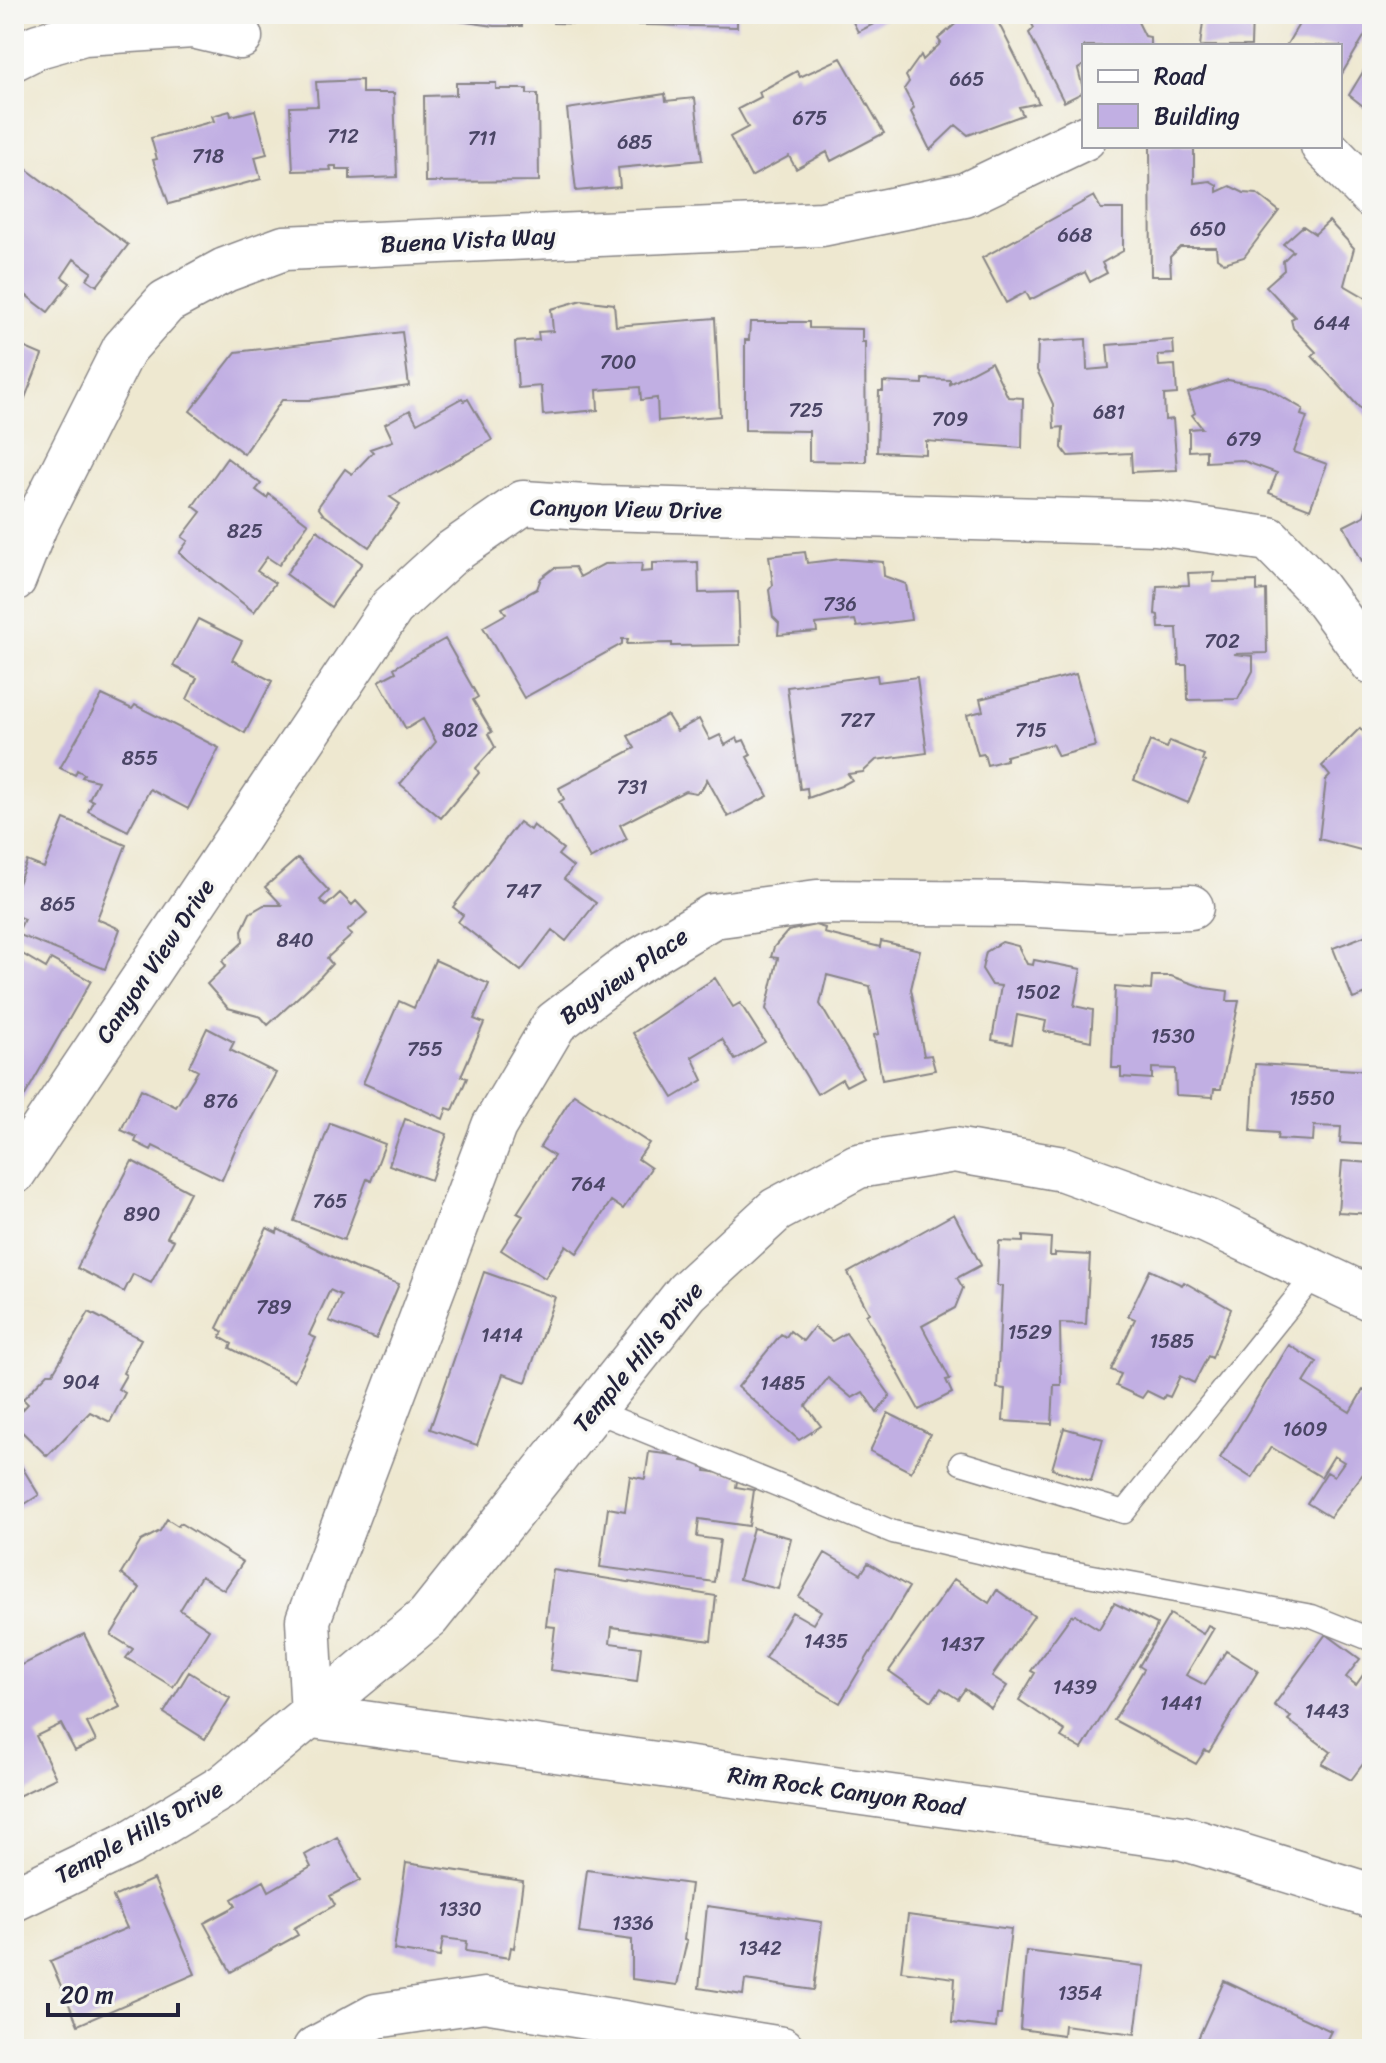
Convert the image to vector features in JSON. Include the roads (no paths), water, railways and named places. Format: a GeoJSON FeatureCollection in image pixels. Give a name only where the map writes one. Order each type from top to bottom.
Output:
{"type":"FeatureCollection","features":[{"type":"Feature","properties":{"kind":"street"},"geometry":{"type":"LineString","coordinates":[[14,58],[38,46],[84,33],[193,26],[240,37]]}},
{"type":"Feature","properties":{"kind":"street","name":"Buena Vista Way"},"geometry":{"type":"LineString","coordinates":[[14,579],[35,526],[124,349],[166,302],[225,270],[284,248],[822,224],[965,195],[1082,139]]}},
{"type":"Feature","properties":{"kind":"street"},"geometry":{"type":"LineString","coordinates":[[1325,148],[1372,196]]}},
{"type":"Feature","properties":{"kind":"street","name":"Canyon View Drive"},"geometry":{"type":"LineString","coordinates":[[14,1172],[392,607],[451,553],[523,503],[617,509],[1156,523],[1269,539],[1318,589],[1372,662]]}},
{"type":"Feature","properties":{"kind":"street","name":"Bayview Place"},"geometry":{"type":"LineString","coordinates":[[313,1716],[308,1620],[494,1126],[555,1023],[630,966],[713,916],[817,902],[1021,904],[1111,909],[1191,907]]}},
{"type":"Feature","properties":{"kind":"street","name":"Temple Hills Drive"},"geometry":{"type":"LineString","coordinates":[[14,1899],[130,1843],[224,1786],[313,1716],[428,1617],[687,1292],[776,1210],[858,1166],[954,1150],[1063,1169],[1207,1221],[1372,1299]]}},
{"type":"Feature","properties":{"kind":"street","name":"Rim Rock Canyon Road"},"geometry":{"type":"LineString","coordinates":[[313,1716],[1183,1838],[1372,1896]]}},
{"type":"Feature","properties":{"kind":"street"},"geometry":{"type":"LineString","coordinates":[[315,2049],[376,2016],[484,2000],[782,2049]]}},
{"type":"Feature","properties":{"kind":"lane"},"geometry":{"type":"LineString","coordinates":[[961,1463],[1124,1512],[1316,1273]]}},
{"type":"Feature","properties":{"kind":"lane"},"geometry":{"type":"LineString","coordinates":[[593,1410],[893,1532],[1038,1566],[1312,1616],[1372,1640]]}}]}
